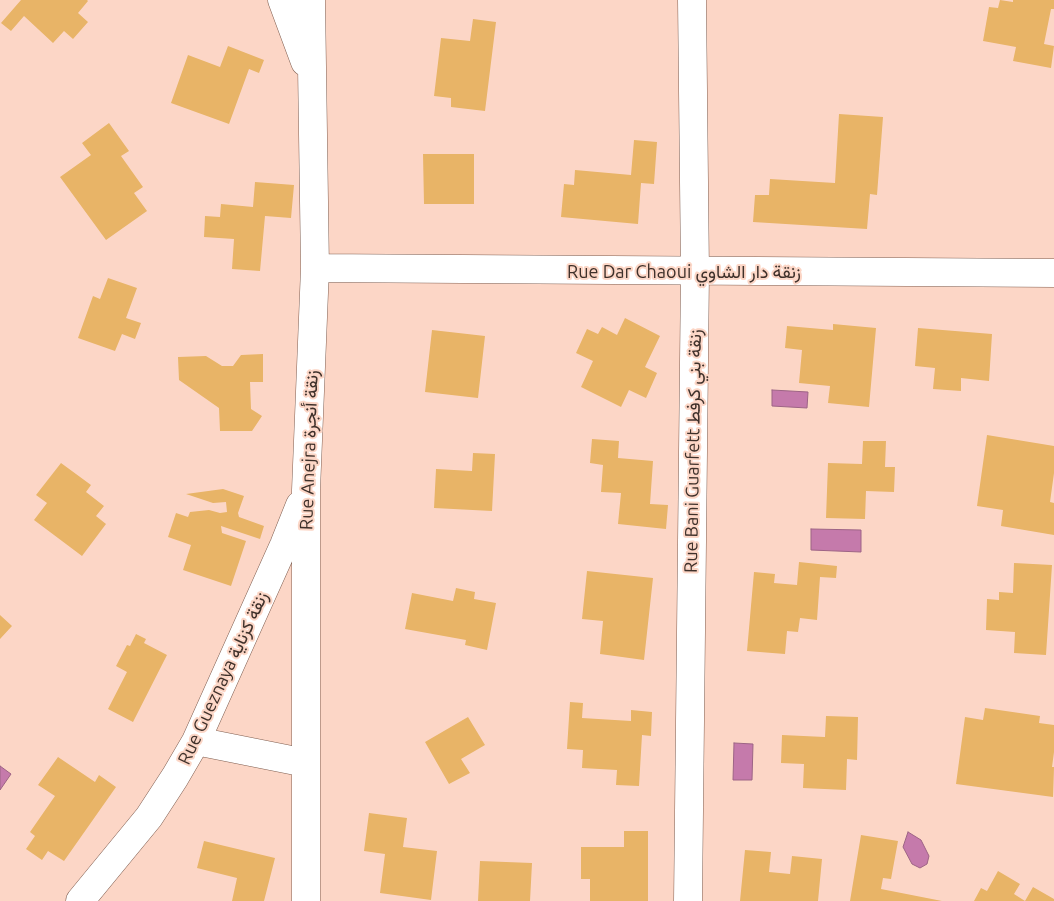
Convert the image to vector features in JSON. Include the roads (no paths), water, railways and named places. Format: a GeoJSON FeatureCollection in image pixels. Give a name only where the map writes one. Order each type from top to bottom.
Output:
{"type":"FeatureCollection","features":[{"type":"Feature","properties":{"kind":"street"},"geometry":{"type":"LineString","coordinates":[[282,0],[311,80]]}},
{"type":"Feature","properties":{"kind":"street","name":"Rue Anejra زنقة أنجرة"},"geometry":{"type":"LineString","coordinates":[[306,901],[306,490],[315,268],[311,0]]}},
{"type":"Feature","properties":{"kind":"street","name":"Rue Bani Guarfett زنقة بني كرفط"},"geometry":{"type":"LineString","coordinates":[[688,901],[695,272],[692,0]]}},
{"type":"Feature","properties":{"kind":"street","name":"Rue Dar Chaoui زنقة دار الشاوي"},"geometry":{"type":"LineString","coordinates":[[315,268],[1054,273]]}},
{"type":"Feature","properties":{"kind":"street","name":"Rue Gueznaya زنقة كزناية"},"geometry":{"type":"LineString","coordinates":[[80,901],[149,817],[196,742],[284,545],[306,490]]}},
{"type":"Feature","properties":{"kind":"street"},"geometry":{"type":"LineString","coordinates":[[196,742],[306,763]]}}]}
